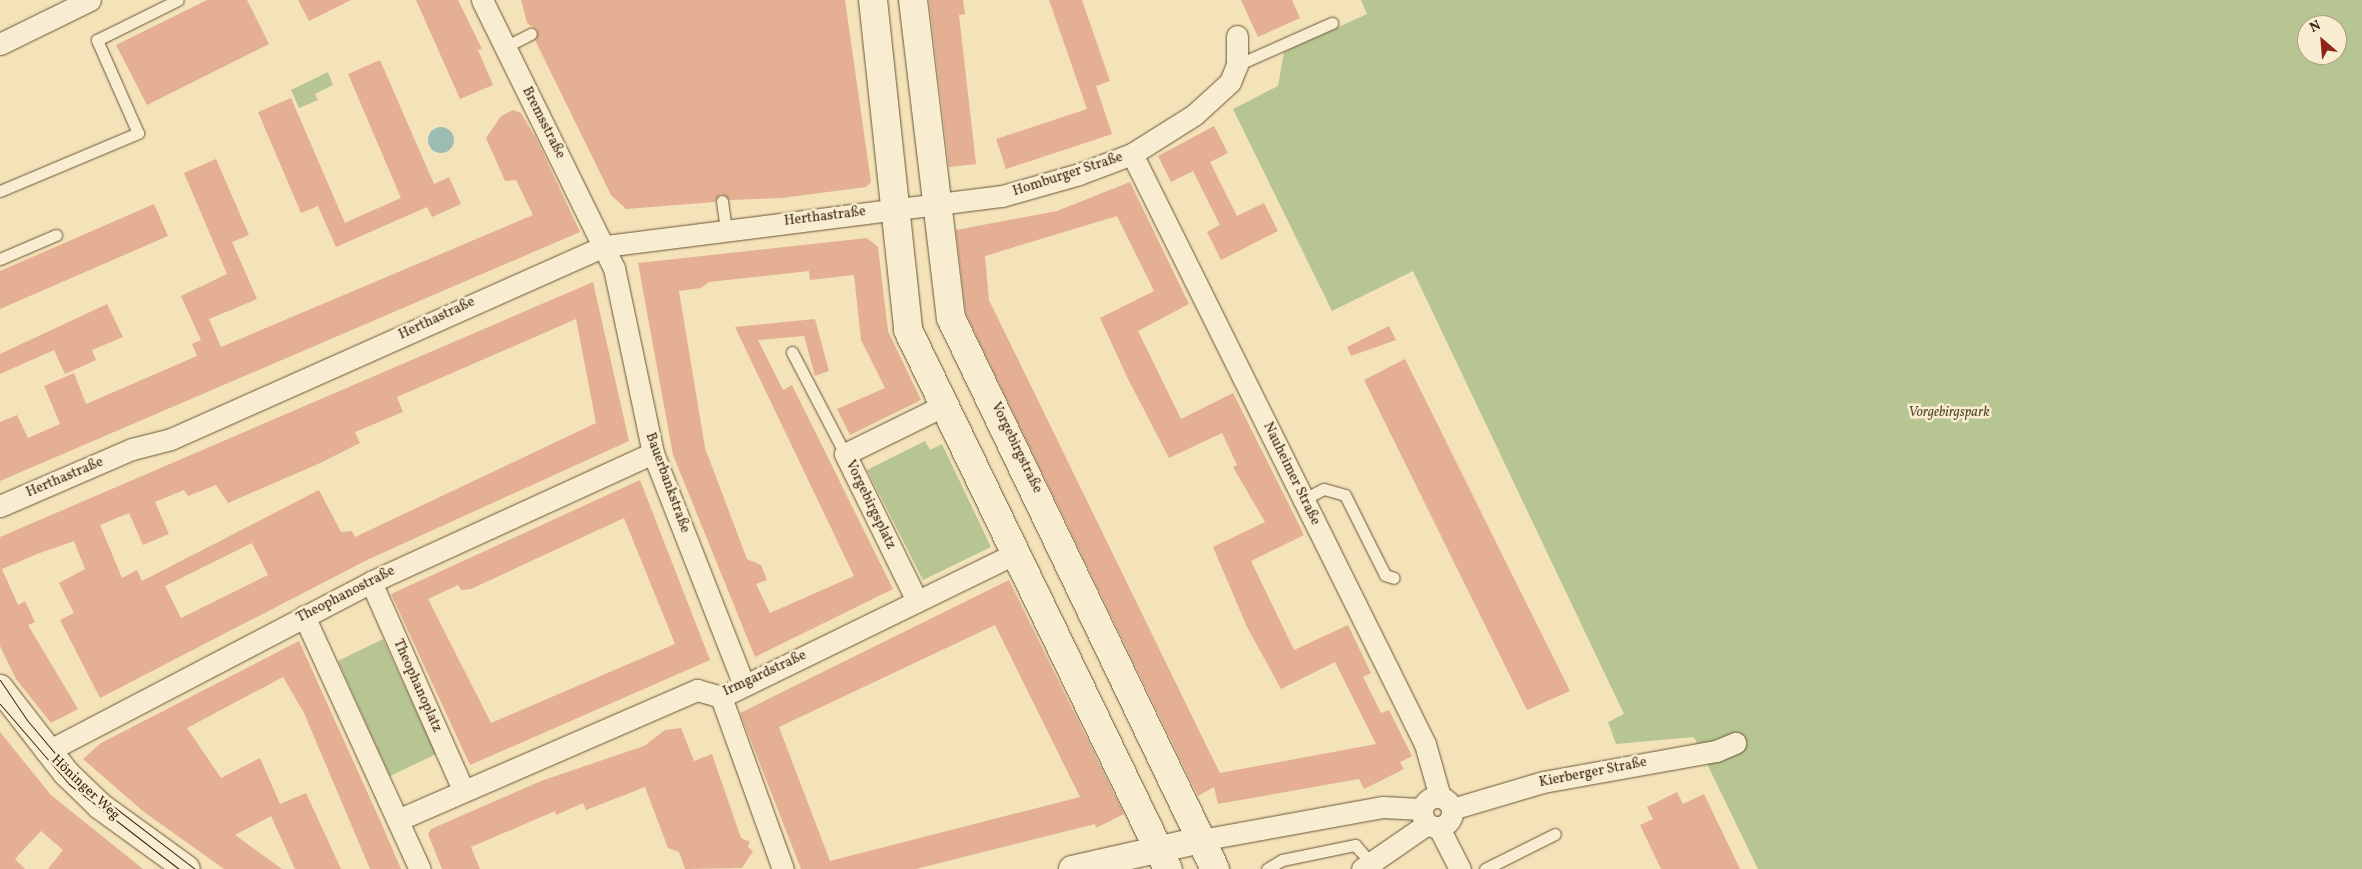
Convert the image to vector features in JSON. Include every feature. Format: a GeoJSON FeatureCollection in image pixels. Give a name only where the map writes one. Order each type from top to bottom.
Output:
{"type":"FeatureCollection","features":[{"type":"Feature","properties":{"kind":"main road"},"geometry":{"type":"LineString","coordinates":[[873,0],[908,330],[943,406],[1164,859]]}},
{"type":"Feature","properties":{"kind":"main road","name":"Vorgebirgstraße"},"geometry":{"type":"LineString","coordinates":[[913,0],[935,206],[952,318],[1215,869]]}},
{"type":"Feature","properties":{"kind":"street"},"geometry":{"type":"LineString","coordinates":[[0,44],[90,0]]}},
{"type":"Feature","properties":{"kind":"street","name":"Bremsstraße"},"geometry":{"type":"LineString","coordinates":[[482,0],[605,246]]}},
{"type":"Feature","properties":{"kind":"street","name":"Homburger Straße"},"geometry":{"type":"LineString","coordinates":[[896,209],[935,206],[1002,196],[1132,154],[1194,115],[1230,82],[1237,65],[1237,36]]}},
{"type":"Feature","properties":{"kind":"street","name":"Nauheimer Straße"},"geometry":{"type":"LineString","coordinates":[[1132,154],[1425,744],[1446,803]]}},
{"type":"Feature","properties":{"kind":"street","name":"Herthastraße"},"geometry":{"type":"LineString","coordinates":[[0,506],[132,449],[171,439],[605,246],[726,229],[896,209]]}},
{"type":"Feature","properties":{"kind":"street","name":"Bauerbankstraße"},"geometry":{"type":"LineString","coordinates":[[605,246],[614,268],[652,453],[744,685]]}},
{"type":"Feature","properties":{"kind":"street","name":"Vorgebirgsplatz"},"geometry":{"type":"LineString","coordinates":[[917,601],[844,454],[943,406]]}},
{"type":"Feature","properties":{"kind":"street","name":"Theophanostraße"},"geometry":{"type":"LineString","coordinates":[[46,752],[371,582],[652,453]]}},
{"type":"Feature","properties":{"kind":"street","name":"Irmgardstraße"},"geometry":{"type":"LineString","coordinates":[[400,819],[463,790],[697,690],[721,697],[1016,553]]}},
{"type":"Feature","properties":{"kind":"street","name":"Theophanoplatz"},"geometry":{"type":"LineString","coordinates":[[371,582],[463,790]]}},
{"type":"Feature","properties":{"kind":"street"},"geometry":{"type":"LineString","coordinates":[[304,616],[400,819],[420,869]]}},
{"type":"Feature","properties":{"kind":"street","name":"Höninger Weg"},"geometry":{"type":"LineString","coordinates":[[0,688],[46,752],[100,806],[187,869]]}},
{"type":"Feature","properties":{"kind":"street"},"geometry":{"type":"LineString","coordinates":[[721,697],[783,869]]}},
{"type":"Feature","properties":{"kind":"street","name":"Kierberger Straße"},"geometry":{"type":"LineString","coordinates":[[1429,820],[1428,799],[1446,803],[1543,782],[1716,751],[1734,743]]}},
{"type":"Feature","properties":{"kind":"street","name":"Kierberger Straße"},"geometry":{"type":"LineString","coordinates":[[1367,866],[1429,820],[1450,821],[1446,803]]}},
{"type":"Feature","properties":{"kind":"street"},"geometry":{"type":"LineString","coordinates":[[1072,869],[1164,859],[1201,840],[1383,807],[1429,820],[1460,869]]}},
{"type":"Feature","properties":{"kind":"lane"},"geometry":{"type":"LineString","coordinates":[[0,191],[138,133],[97,40],[178,0]]}},
{"type":"Feature","properties":{"kind":"lane"},"geometry":{"type":"LineString","coordinates":[[1237,65],[1332,22]]}},
{"type":"Feature","properties":{"kind":"lane"},"geometry":{"type":"LineString","coordinates":[[505,47],[531,34]]}},
{"type":"Feature","properties":{"kind":"lane"},"geometry":{"type":"LineString","coordinates":[[722,201],[726,229]]}},
{"type":"Feature","properties":{"kind":"lane"},"geometry":{"type":"LineString","coordinates":[[0,259],[56,235]]}},
{"type":"Feature","properties":{"kind":"lane"},"geometry":{"type":"LineString","coordinates":[[792,352],[844,454]]}},
{"type":"Feature","properties":{"kind":"lane"},"geometry":{"type":"LineString","coordinates":[[1304,499],[1324,489],[1345,495],[1385,575],[1394,578]]}},
{"type":"Feature","properties":{"kind":"lane"},"geometry":{"type":"LineString","coordinates":[[1485,869],[1555,834]]}},
{"type":"Feature","properties":{"kind":"lane"},"geometry":{"type":"LineString","coordinates":[[1267,869],[1282,860],[1355,845],[1367,866]]}},
{"type":"Feature","properties":{"kind":"green space","name":"Vorgebirgspark"},"geometry":{"type":"Polygon","coordinates":[[[1361,0],[2362,0],[2362,869],[1758,869],[1694,737],[1616,744],[1608,722],[1624,714],[1413,271],[1332,311],[1233,109],[1278,86],[1284,52],[1367,14],[1361,0]]]}},
{"type":"Feature","properties":{"kind":"green space"},"geometry":{"type":"Polygon","coordinates":[[[328,72],[333,85],[315,94],[318,100],[299,108],[291,90],[328,72]]]}},
{"type":"Feature","properties":{"kind":"green space"},"geometry":{"type":"Polygon","coordinates":[[[925,441],[930,450],[942,444],[991,547],[923,580],[867,470],[925,441]]]}},
{"type":"Feature","properties":{"kind":"green space"},"geometry":{"type":"Polygon","coordinates":[[[383,639],[436,754],[390,776],[338,661],[383,639]]]}},
{"type":"Feature","properties":{"kind":"water"},"geometry":{"type":"Polygon","coordinates":[[[441,127],[450,131],[454,140],[450,149],[441,153],[432,149],[428,140],[432,131],[441,127]]]}},
{"type":"Feature","properties":{"kind":"building"},"geometry":{"type":"Polygon","coordinates":[[[207,0],[247,0],[269,44],[147,105],[116,45],[207,0]]]}},
{"type":"Feature","properties":{"kind":"building"},"geometry":{"type":"Polygon","coordinates":[[[298,0],[351,0],[309,21],[298,0]]]}},
{"type":"Feature","properties":{"kind":"building"},"geometry":{"type":"Polygon","coordinates":[[[416,0],[458,0],[482,49],[478,50],[493,85],[460,99],[416,0]]]}},
{"type":"Feature","properties":{"kind":"building"},"geometry":{"type":"Polygon","coordinates":[[[521,0],[845,0],[871,182],[866,187],[782,198],[729,200],[721,194],[715,202],[626,209],[611,195],[535,40],[537,30],[527,23],[521,0]]]}},
{"type":"Feature","properties":{"kind":"building"},"geometry":{"type":"Polygon","coordinates":[[[929,0],[963,0],[965,14],[959,15],[976,164],[949,167],[929,0]]]}},
{"type":"Feature","properties":{"kind":"building"},"geometry":{"type":"Polygon","coordinates":[[[1049,0],[1082,0],[1110,81],[1096,86],[1112,134],[1006,169],[996,139],[1087,109],[1049,0]]]}},
{"type":"Feature","properties":{"kind":"building"},"geometry":{"type":"Polygon","coordinates":[[[1241,0],[1292,0],[1300,18],[1258,37],[1241,0]]]}},
{"type":"Feature","properties":{"kind":"building"},"geometry":{"type":"Polygon","coordinates":[[[380,60],[434,184],[449,177],[461,204],[432,217],[427,207],[336,247],[318,206],[301,213],[258,112],[291,98],[345,223],[401,198],[348,74],[380,60]]]}},
{"type":"Feature","properties":{"kind":"building"},"geometry":{"type":"Polygon","coordinates":[[[513,110],[521,113],[538,142],[580,232],[0,481],[0,422],[17,415],[28,438],[60,424],[44,386],[74,373],[86,404],[197,356],[192,344],[201,340],[181,296],[227,274],[184,173],[216,159],[249,235],[232,242],[257,299],[209,319],[221,347],[533,215],[516,180],[505,181],[486,138],[501,116],[513,110]]]}},
{"type":"Feature","properties":{"kind":"building"},"geometry":{"type":"Polygon","coordinates":[[[1214,126],[1228,153],[1210,162],[1237,216],[1264,203],[1278,231],[1221,260],[1207,232],[1220,225],[1193,171],[1171,182],[1158,156],[1214,126]]]}},
{"type":"Feature","properties":{"kind":"building"},"geometry":{"type":"Polygon","coordinates":[[[1130,182],[1189,304],[1138,331],[1181,419],[1233,393],[1304,535],[1251,561],[1294,650],[1348,625],[1371,673],[1363,677],[1381,713],[1389,710],[1412,756],[1400,762],[1404,769],[1364,789],[1359,779],[1218,804],[1214,787],[1198,796],[966,314],[956,230],[1057,211],[1130,182]],[[1117,216],[985,256],[989,300],[1220,773],[1376,744],[1335,662],[1281,689],[1247,627],[1213,547],[1265,522],[1233,467],[1237,465],[1222,433],[1169,458],[1128,379],[1100,318],[1154,291],[1117,216]]]}},
{"type":"Feature","properties":{"kind":"building"},"geometry":{"type":"Polygon","coordinates":[[[154,204],[168,236],[0,309],[0,271],[154,204]]]}},
{"type":"Feature","properties":{"kind":"building"},"geometry":{"type":"Polygon","coordinates":[[[867,238],[878,247],[888,331],[921,400],[850,435],[837,409],[885,388],[861,340],[854,275],[810,280],[809,271],[709,282],[701,288],[679,291],[705,448],[747,559],[761,565],[767,580],[756,584],[770,613],[854,576],[735,327],[815,319],[829,371],[815,376],[804,336],[758,340],[783,390],[792,385],[893,589],[755,657],[673,455],[638,263],[867,238]]]}},
{"type":"Feature","properties":{"kind":"building"},"geometry":{"type":"Polygon","coordinates":[[[593,282],[629,441],[367,560],[100,698],[60,620],[74,613],[59,583],[85,569],[74,541],[2,569],[18,605],[25,601],[35,622],[28,625],[78,709],[51,723],[16,679],[0,646],[0,537],[593,282]],[[576,319],[397,397],[403,412],[355,432],[360,443],[318,464],[228,503],[216,485],[188,496],[184,490],[155,502],[169,534],[143,545],[129,513],[100,525],[122,578],[137,570],[142,581],[319,490],[341,532],[352,531],[355,537],[596,423],[576,319]],[[252,543],[165,586],[181,618],[268,575],[252,543]]]}},
{"type":"Feature","properties":{"kind":"building"},"geometry":{"type":"Polygon","coordinates":[[[107,304],[123,337],[92,350],[96,360],[65,374],[54,350],[0,374],[0,354],[107,304]]]}},
{"type":"Feature","properties":{"kind":"building"},"geometry":{"type":"Polygon","coordinates":[[[1389,326],[1396,340],[1351,356],[1347,347],[1389,326]]]}},
{"type":"Feature","properties":{"kind":"building"},"geometry":{"type":"Polygon","coordinates":[[[1405,359],[1570,691],[1527,710],[1364,380],[1405,359]]]}},
{"type":"Feature","properties":{"kind":"building"},"geometry":{"type":"Polygon","coordinates":[[[640,480],[710,660],[470,765],[391,594],[640,480]],[[624,518],[471,589],[461,590],[458,585],[428,599],[491,723],[675,644],[624,518]]]}},
{"type":"Feature","properties":{"kind":"building"},"geometry":{"type":"Polygon","coordinates":[[[1009,580],[1124,814],[1096,828],[1095,824],[916,869],[801,869],[740,713],[1009,580]],[[995,625],[779,727],[830,861],[1080,797],[995,625]]]}},
{"type":"Feature","properties":{"kind":"building"},"geometry":{"type":"Polygon","coordinates":[[[299,641],[401,869],[370,869],[304,713],[283,677],[187,728],[221,778],[260,758],[280,804],[306,793],[341,869],[295,869],[271,816],[235,835],[282,869],[224,869],[144,812],[83,759],[101,743],[299,641]]]}},
{"type":"Feature","properties":{"kind":"building"},"geometry":{"type":"Polygon","coordinates":[[[681,728],[694,761],[712,754],[741,838],[750,842],[748,847],[753,851],[742,868],[685,869],[679,852],[668,848],[645,787],[586,810],[583,803],[556,815],[555,811],[471,847],[480,869],[442,869],[428,834],[431,829],[541,781],[644,746],[665,730],[681,728]]]}},
{"type":"Feature","properties":{"kind":"building"},"geometry":{"type":"Polygon","coordinates":[[[0,732],[51,795],[143,869],[48,869],[63,850],[41,831],[15,859],[25,869],[0,869],[0,732]]]}},
{"type":"Feature","properties":{"kind":"building"},"geometry":{"type":"Polygon","coordinates":[[[1677,792],[1683,804],[1704,794],[1740,869],[1661,869],[1640,825],[1653,819],[1647,807],[1677,792]]]}},
{"type":"Feature","properties":{"kind":"tram line"},"geometry":{"type":"LineString","coordinates":[[0,680],[27,720],[75,777],[195,869]]}},
{"type":"Feature","properties":{"kind":"tram line"},"geometry":{"type":"LineString","coordinates":[[0,704],[69,784],[179,869]]}}]}
